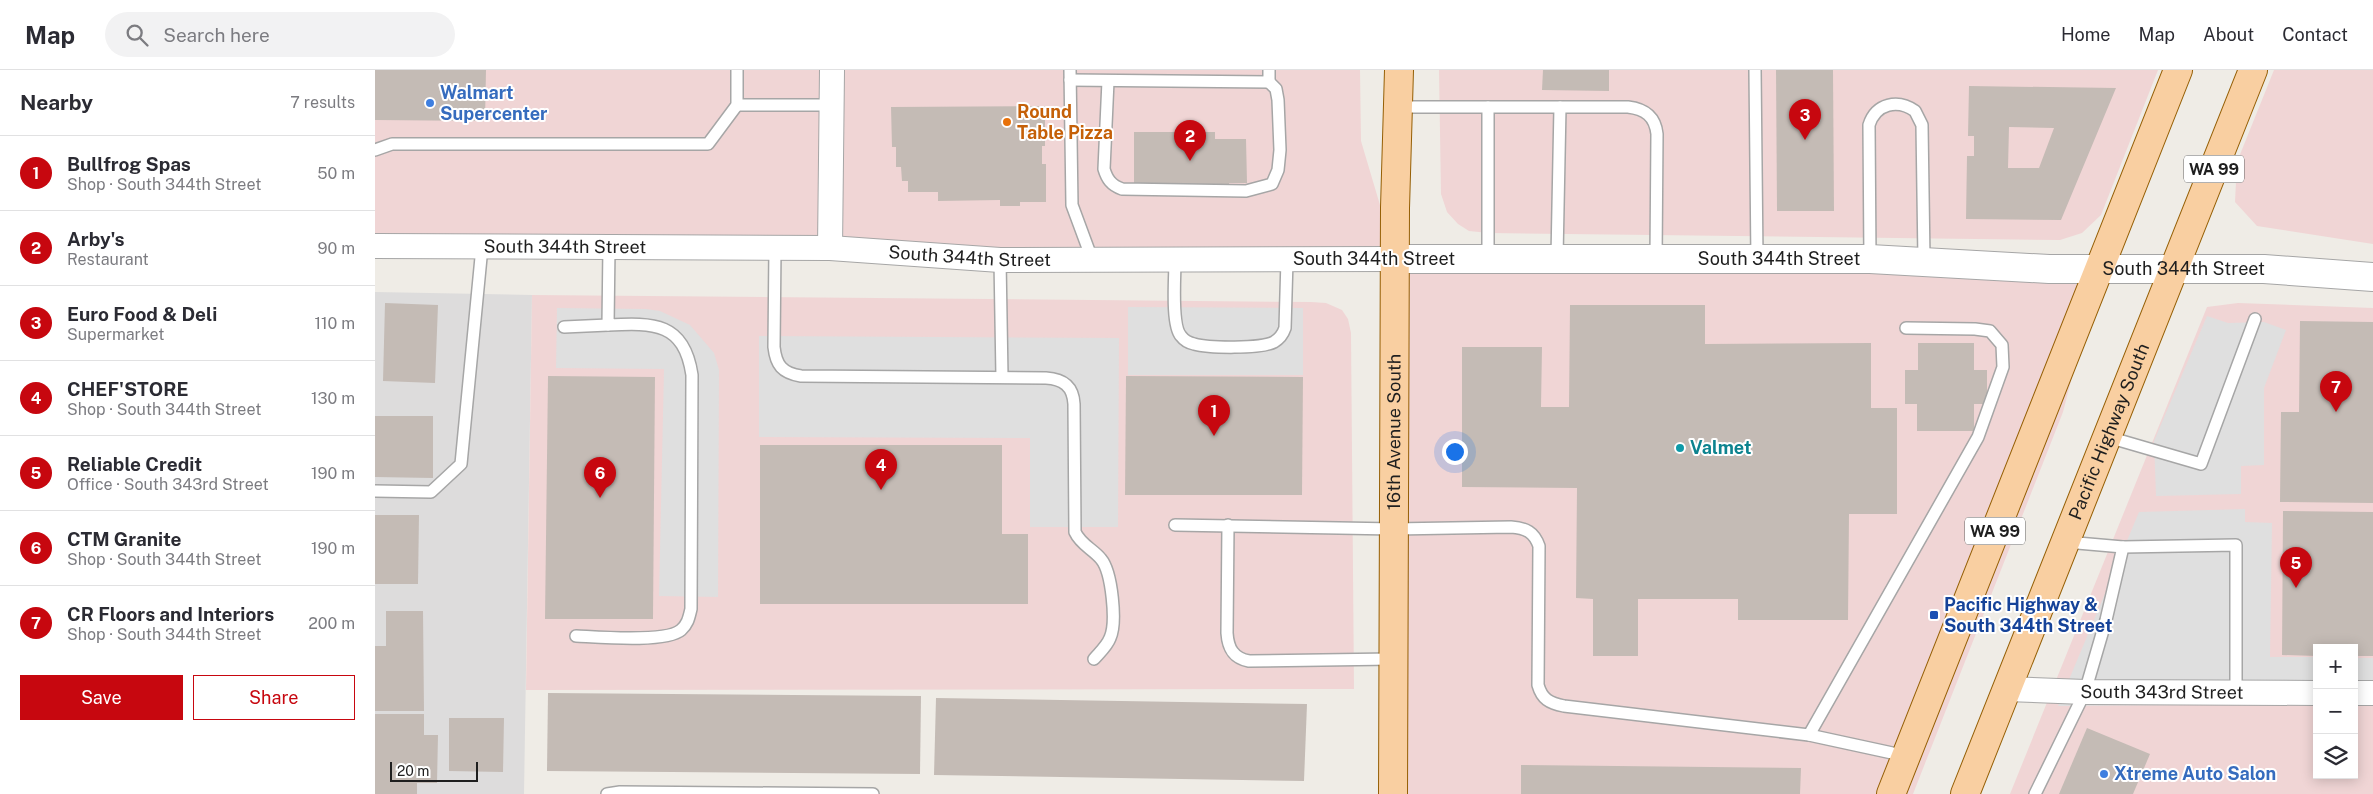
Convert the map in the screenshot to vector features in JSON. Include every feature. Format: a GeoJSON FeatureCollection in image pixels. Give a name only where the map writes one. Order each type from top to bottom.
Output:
{"type":"FeatureCollection","features":[{"type":"Feature","properties":{"kind":"main road","name":"16th Avenue South"},"geometry":{"type":"LineString","coordinates":[[1393,794],[1392,659],[1395,259],[1399,70]]}},
{"type":"Feature","properties":{"kind":"main road","name":"WA 99"},"geometry":{"type":"LineString","coordinates":[[1891,794],[2178,70]]}},
{"type":"Feature","properties":{"kind":"main road","name":"Pacific Highway South"},"geometry":{"type":"LineString","coordinates":[[1965,794],[2253,70]]}},
{"type":"Feature","properties":{"kind":"street"},"geometry":{"type":"LineString","coordinates":[[830,248],[832,70]]}},
{"type":"Feature","properties":{"kind":"street","name":"South 344th Street"},"geometry":{"type":"LineString","coordinates":[[375,246],[830,248],[1000,260],[1092,259],[1175,261],[1557,257],[1757,260],[1871,259],[1924,260],[2049,269],[2264,269],[2373,277]]}},
{"type":"Feature","properties":{"kind":"street","name":"South 343rd Street"},"geometry":{"type":"LineString","coordinates":[[2007,688],[2085,692],[2313,693]]}},
{"type":"Feature","properties":{"kind":"street"},"geometry":{"type":"LineString","coordinates":[[2358,693],[2373,693]]}},
{"type":"Feature","properties":{"kind":"lane"},"geometry":{"type":"LineString","coordinates":[[375,150],[393,144],[708,144],[737,105],[737,70]]}},
{"type":"Feature","properties":{"kind":"lane"},"geometry":{"type":"LineString","coordinates":[[1755,70],[1757,260]]}},
{"type":"Feature","properties":{"kind":"lane"},"geometry":{"type":"LineString","coordinates":[[1092,259],[1072,205],[1071,75],[1108,81],[1269,76],[1279,100],[1279,170],[1272,184],[1266,188],[1246,192],[1122,188],[1114,186],[1106,177],[1104,169],[1108,81]]}},
{"type":"Feature","properties":{"kind":"lane"},"geometry":{"type":"LineString","coordinates":[[1871,259],[1869,125],[1874,114],[1880,108],[1900,104],[1915,111],[1922,125],[1924,260]]}},
{"type":"Feature","properties":{"kind":"lane"},"geometry":{"type":"LineString","coordinates":[[737,105],[832,105]]}},
{"type":"Feature","properties":{"kind":"lane"},"geometry":{"type":"LineString","coordinates":[[1399,106],[1559,106],[1638,108],[1647,112],[1653,119],[1657,134],[1656,259]]}},
{"type":"Feature","properties":{"kind":"lane"},"geometry":{"type":"LineString","coordinates":[[1488,106],[1488,258]]}},
{"type":"Feature","properties":{"kind":"lane"},"geometry":{"type":"LineString","coordinates":[[1557,257],[1559,106]]}},
{"type":"Feature","properties":{"kind":"lane"},"geometry":{"type":"LineString","coordinates":[[375,491],[431,492],[461,464],[482,247]]}},
{"type":"Feature","properties":{"kind":"lane"},"geometry":{"type":"LineString","coordinates":[[608,325],[609,247]]}},
{"type":"Feature","properties":{"kind":"lane"},"geometry":{"type":"LineString","coordinates":[[775,248],[774,347],[777,362],[785,372],[801,376],[1056,378],[1067,384],[1074,397],[1075,532],[1079,540],[1103,561],[1109,574],[1112,594],[1111,636],[1104,648],[1094,659]]}},
{"type":"Feature","properties":{"kind":"lane"},"geometry":{"type":"LineString","coordinates":[[1000,260],[1002,377]]}},
{"type":"Feature","properties":{"kind":"lane"},"geometry":{"type":"LineString","coordinates":[[1175,261],[1175,316],[1180,336],[1189,342],[1202,345],[1259,345],[1275,342],[1285,328],[1287,260]]}},
{"type":"Feature","properties":{"kind":"lane"},"geometry":{"type":"LineString","coordinates":[[2108,437],[2201,464],[2255,319]]}},
{"type":"Feature","properties":{"kind":"lane"},"geometry":{"type":"LineString","coordinates":[[563,327],[628,324],[664,328],[680,339],[689,356],[692,375],[691,609],[688,622],[680,631],[665,637],[576,636]]}},
{"type":"Feature","properties":{"kind":"lane"},"geometry":{"type":"LineString","coordinates":[[1809,735],[1978,437],[2003,367],[2002,345],[1990,331],[1906,328]]}},
{"type":"Feature","properties":{"kind":"lane"},"geometry":{"type":"LineString","coordinates":[[1175,525],[1394,529],[1511,527],[1526,529],[1532,534],[1539,546],[1538,685],[1542,696],[1548,702],[1564,706],[1809,735],[1906,756]]}},
{"type":"Feature","properties":{"kind":"lane"},"geometry":{"type":"LineString","coordinates":[[1228,526],[1227,633],[1228,643],[1234,654],[1249,661],[1392,659]]}},
{"type":"Feature","properties":{"kind":"lane"},"geometry":{"type":"LineString","coordinates":[[2066,542],[2123,547],[2236,544],[2235,693]]}},
{"type":"Feature","properties":{"kind":"lane"},"geometry":{"type":"LineString","coordinates":[[2035,794],[2085,692],[2106,620],[2123,547]]}},
{"type":"Feature","properties":{"kind":"lane"},"geometry":{"type":"LineString","coordinates":[[607,794],[620,792],[873,794]]}},
{"type":"Feature","properties":{"kind":"shaded area"},"geometry":{"type":"Polygon","coordinates":[[[375,70],[1360,70],[1361,141],[1396,259],[2100,269],[2063,412],[1913,794],[1393,794],[1395,259],[375,246],[375,70]]]}},
{"type":"Feature","properties":{"kind":"shaded area"},"geometry":{"type":"Polygon","coordinates":[[[1439,70],[2158,70],[2101,215],[2082,233],[2060,240],[1489,233],[1469,231],[1458,224],[1447,212],[1441,194],[1439,70]]]}},
{"type":"Feature","properties":{"kind":"shaded area"},"geometry":{"type":"Polygon","coordinates":[[[2274,70],[2373,70],[2373,244],[2257,226],[2235,202],[2237,162],[2274,70]]]}},
{"type":"Feature","properties":{"kind":"shaded area"},"geometry":{"type":"Polygon","coordinates":[[[375,292],[532,295],[524,794],[375,794],[375,292]]]}},
{"type":"Feature","properties":{"kind":"shaded area"},"geometry":{"type":"Polygon","coordinates":[[[532,295],[1311,302],[1326,303],[1342,310],[1348,319],[1351,333],[1354,689],[526,690],[532,295]]]}},
{"type":"Feature","properties":{"kind":"shaded area"},"geometry":{"type":"Polygon","coordinates":[[[2238,303],[2373,308],[2373,794],[2010,794],[2207,307],[2238,303]]]}},
{"type":"Feature","properties":{"kind":"shaded area"},"geometry":{"type":"Polygon","coordinates":[[[1128,307],[1303,308],[1303,375],[1128,375],[1128,307]]]}},
{"type":"Feature","properties":{"kind":"shaded area"},"geometry":{"type":"Polygon","coordinates":[[[557,308],[646,309],[660,311],[690,325],[714,353],[719,370],[718,597],[659,596],[664,369],[556,368],[557,308]]]}},
{"type":"Feature","properties":{"kind":"shaded area"},"geometry":{"type":"Polygon","coordinates":[[[2207,316],[2228,323],[2264,322],[2286,330],[2264,388],[2264,465],[2241,466],[2241,494],[2156,496],[2154,441],[2207,316]]]}},
{"type":"Feature","properties":{"kind":"shaded area"},"geometry":{"type":"Polygon","coordinates":[[[759,336],[1119,338],[1118,527],[1030,527],[1030,438],[759,437],[759,336]]]}},
{"type":"Feature","properties":{"kind":"shaded area"},"geometry":{"type":"Polygon","coordinates":[[[2245,509],[2245,522],[2272,523],[2270,657],[2313,657],[2313,704],[2058,706],[2139,512],[2245,509]]]}},
{"type":"Feature","properties":{"kind":"shaded area"},"geometry":{"type":"Polygon","coordinates":[[[2358,658],[2373,658],[2373,703],[2358,703],[2358,658]]]}},
{"type":"Feature","properties":{"kind":"building","name":"Walmart Supercenter"},"geometry":{"type":"Polygon","coordinates":[[[375,70],[486,70],[485,121],[375,120],[375,70]]]}},
{"type":"Feature","properties":{"kind":"building"},"geometry":{"type":"Polygon","coordinates":[[[1543,70],[1609,70],[1609,91],[1542,90],[1543,70]]]}},
{"type":"Feature","properties":{"kind":"building"},"geometry":{"type":"Polygon","coordinates":[[[1776,70],[1833,70],[1834,211],[1777,211],[1776,70]]]}},
{"type":"Feature","properties":{"kind":"building"},"geometry":{"type":"Polygon","coordinates":[[[1969,86],[2116,88],[2061,220],[1966,219],[1967,156],[1974,156],[1974,136],[1968,136],[1969,86]],[[2009,127],[2008,168],[2039,168],[2054,128],[2009,127]]]}},
{"type":"Feature","properties":{"kind":"building"},"geometry":{"type":"Polygon","coordinates":[[[1045,106],[1045,146],[1042,146],[1042,164],[1046,164],[1046,202],[1020,202],[1020,206],[1000,206],[1000,200],[938,201],[938,192],[908,192],[908,181],[902,181],[901,167],[896,167],[896,147],[892,147],[891,107],[1045,106]]]}},
{"type":"Feature","properties":{"kind":"building"},"geometry":{"type":"Polygon","coordinates":[[[1134,132],[1215,132],[1215,139],[1246,139],[1247,183],[1229,183],[1229,188],[1176,188],[1176,184],[1134,184],[1134,132]]]}},
{"type":"Feature","properties":{"kind":"building"},"geometry":{"type":"Polygon","coordinates":[[[385,303],[438,305],[435,383],[383,381],[385,303]]]}},
{"type":"Feature","properties":{"kind":"building","name":"Valmet"},"geometry":{"type":"Polygon","coordinates":[[[1570,305],[1705,305],[1705,344],[1871,343],[1871,408],[1897,408],[1897,514],[1849,514],[1848,620],[1738,620],[1738,599],[1638,599],[1638,656],[1593,656],[1593,599],[1576,598],[1577,488],[1462,487],[1462,347],[1542,347],[1541,407],[1569,407],[1570,305]]]}},
{"type":"Feature","properties":{"kind":"building"},"geometry":{"type":"Polygon","coordinates":[[[2300,321],[2373,322],[2373,503],[2280,502],[2281,412],[2299,412],[2300,321]]]}},
{"type":"Feature","properties":{"kind":"building"},"geometry":{"type":"Polygon","coordinates":[[[1918,343],[1974,343],[1974,370],[1987,370],[1987,404],[1974,404],[1974,431],[1917,431],[1917,404],[1905,404],[1905,370],[1918,370],[1918,343]]]}},
{"type":"Feature","properties":{"kind":"building"},"geometry":{"type":"Polygon","coordinates":[[[548,376],[655,377],[653,619],[545,619],[548,376]]]}},
{"type":"Feature","properties":{"kind":"building"},"geometry":{"type":"Polygon","coordinates":[[[1126,376],[1303,377],[1302,495],[1125,495],[1126,376]]]}},
{"type":"Feature","properties":{"kind":"building"},"geometry":{"type":"Polygon","coordinates":[[[375,416],[433,416],[433,478],[375,477],[375,416]]]}},
{"type":"Feature","properties":{"kind":"building"},"geometry":{"type":"Polygon","coordinates":[[[760,445],[1002,445],[1002,534],[1028,534],[1028,604],[760,604],[760,445]]]}},
{"type":"Feature","properties":{"kind":"building"},"geometry":{"type":"Polygon","coordinates":[[[2283,511],[2373,512],[2373,656],[2358,656],[2358,644],[2313,644],[2313,656],[2282,655],[2283,511]]]}},
{"type":"Feature","properties":{"kind":"building"},"geometry":{"type":"Polygon","coordinates":[[[375,515],[419,515],[418,584],[375,584],[375,515]]]}},
{"type":"Feature","properties":{"kind":"building"},"geometry":{"type":"Polygon","coordinates":[[[386,611],[423,611],[424,711],[375,711],[375,646],[386,646],[386,611]]]}},
{"type":"Feature","properties":{"kind":"building"},"geometry":{"type":"Polygon","coordinates":[[[548,693],[921,696],[920,774],[547,771],[548,693]]]}},
{"type":"Feature","properties":{"kind":"building"},"geometry":{"type":"Polygon","coordinates":[[[936,698],[1307,704],[1304,781],[934,775],[936,698]]]}},
{"type":"Feature","properties":{"kind":"building"},"geometry":{"type":"Polygon","coordinates":[[[375,714],[424,714],[424,735],[438,735],[437,783],[417,783],[417,794],[375,794],[375,714]]]}},
{"type":"Feature","properties":{"kind":"building"},"geometry":{"type":"Polygon","coordinates":[[[449,718],[504,718],[503,772],[449,771],[449,718]]]}},
{"type":"Feature","properties":{"kind":"building","name":"Xtreme Auto Salon"},"geometry":{"type":"Polygon","coordinates":[[[2087,728],[2150,754],[2133,794],[2059,794],[2087,728]]]}},
{"type":"Feature","properties":{"kind":"building"},"geometry":{"type":"Polygon","coordinates":[[[1521,765],[1801,768],[1800,794],[1521,794],[1521,765]]]}},
{"type":"Feature","properties":{"kind":"place","name":"Walmart Supercenter"},"geometry":{"type":"Point","coordinates":[430,103]}},
{"type":"Feature","properties":{"kind":"place","name":"Round Table Pizza"},"geometry":{"type":"Point","coordinates":[1007,122]}},
{"type":"Feature","properties":{"kind":"place","name":"Euro Food & Deli"},"geometry":{"type":"Point","coordinates":[1805,140]}},
{"type":"Feature","properties":{"kind":"place","name":"Arby's"},"geometry":{"type":"Point","coordinates":[1190,161]}},
{"type":"Feature","properties":{"kind":"place","name":"CR Floors and Interiors"},"geometry":{"type":"Point","coordinates":[2336,412]}},
{"type":"Feature","properties":{"kind":"place","name":"Bullfrog Spas"},"geometry":{"type":"Point","coordinates":[1214,436]}},
{"type":"Feature","properties":{"kind":"place","name":"Valmet"},"geometry":{"type":"Point","coordinates":[1680,448]}},
{"type":"Feature","properties":{"kind":"place","name":"CHEF'STORE"},"geometry":{"type":"Point","coordinates":[881,490]}},
{"type":"Feature","properties":{"kind":"place","name":"CTM Granite"},"geometry":{"type":"Point","coordinates":[600,498]}},
{"type":"Feature","properties":{"kind":"place","name":"Reliable Credit"},"geometry":{"type":"Point","coordinates":[2296,588]}},
{"type":"Feature","properties":{"kind":"place","name":"Pacific Highway & South 344th Street"},"geometry":{"type":"Point","coordinates":[1934,615]}},
{"type":"Feature","properties":{"kind":"place","name":"Xtreme Auto Salon"},"geometry":{"type":"Point","coordinates":[2104,774]}}]}
